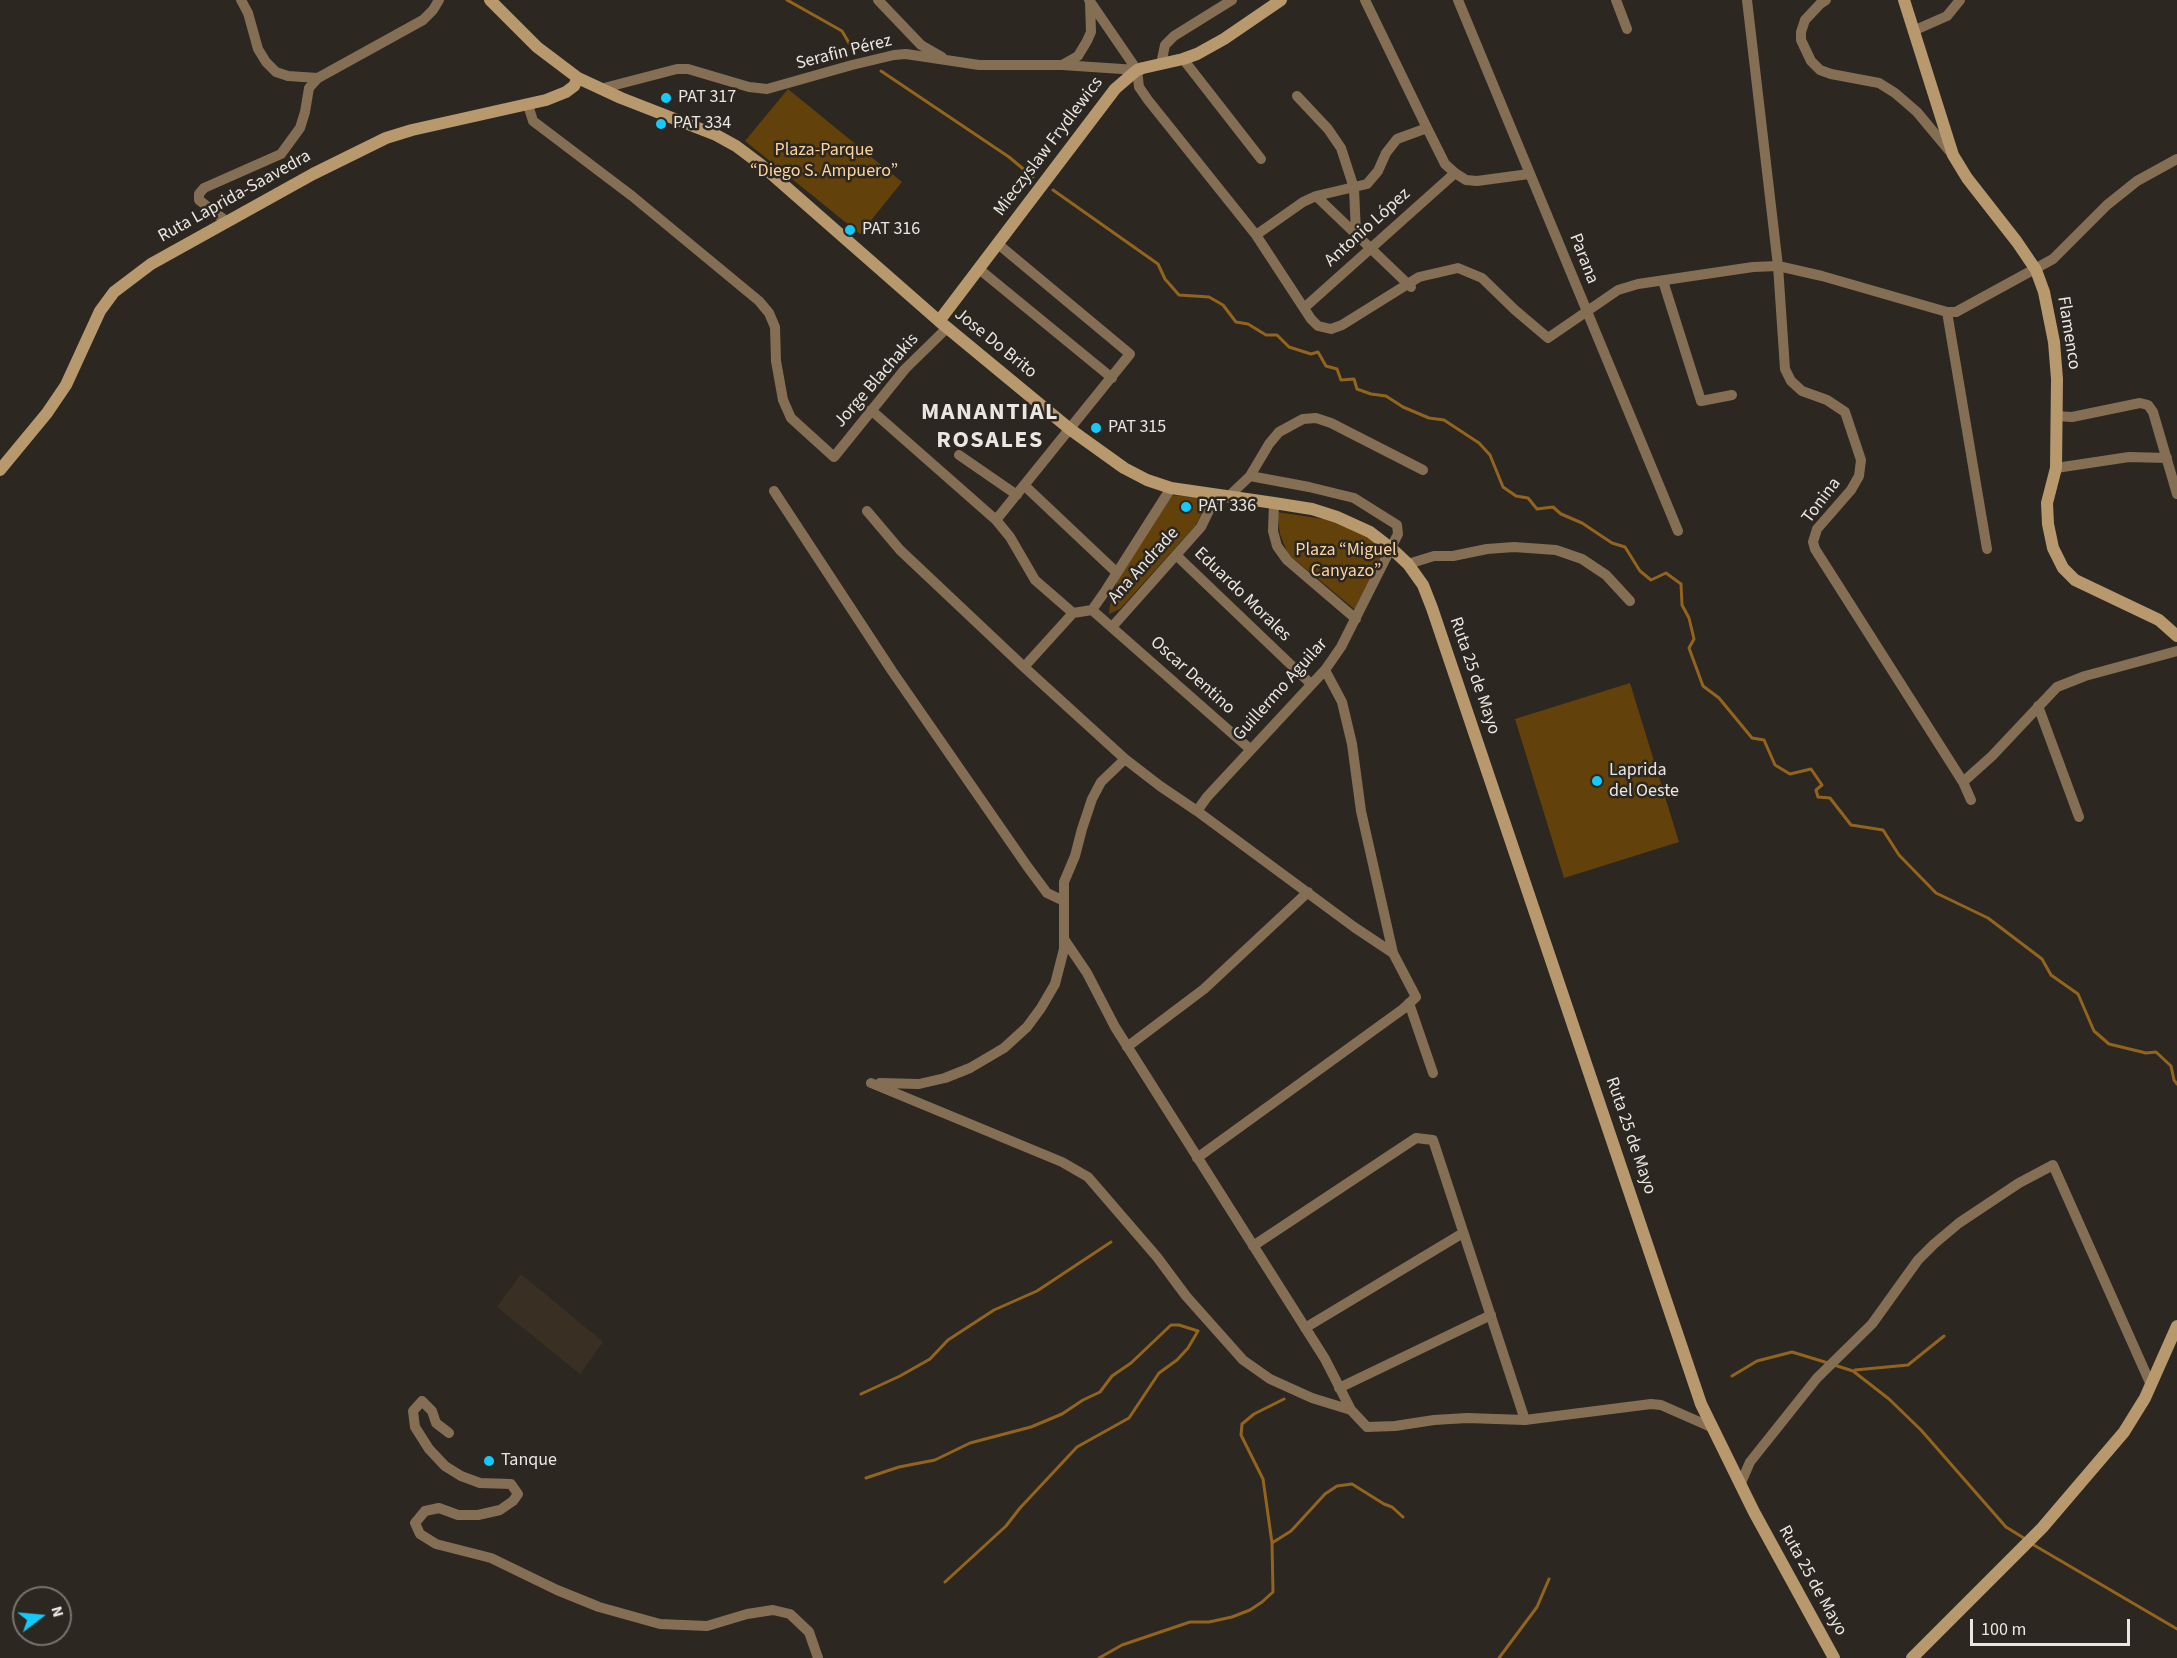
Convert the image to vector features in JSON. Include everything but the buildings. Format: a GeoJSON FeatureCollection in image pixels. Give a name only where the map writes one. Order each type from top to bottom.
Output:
{"type":"FeatureCollection","features":[{"type":"Feature","properties":{"kind":"main road","name":"Jose Do Brito"},"geometry":{"type":"LineString","coordinates":[[490,0],[537,47],[578,78],[716,135],[736,146],[760,164],[943,325],[1071,429],[1124,468],[1147,480],[1171,488],[1274,502],[1337,517],[1370,532],[1408,564],[1423,585],[1432,608]]}},
{"type":"Feature","properties":{"kind":"main road","name":"Mieczyslaw Frydlewics"},"geometry":{"type":"LineString","coordinates":[[943,325],[979,269],[1115,89],[1137,70],[1183,59],[1224,39],[1281,0]]}},
{"type":"Feature","properties":{"kind":"main road","name":"Flamenco"},"geometry":{"type":"LineString","coordinates":[[1904,0],[1953,155],[1967,178],[2036,270],[2049,310],[2057,379],[2056,468],[2047,503],[2053,548],[2063,568],[2075,580],[2159,620],[2177,636]]}},
{"type":"Feature","properties":{"kind":"main road","name":"Ruta Laprida-Saavedra"},"geometry":{"type":"LineString","coordinates":[[0,470],[66,386],[100,311],[114,292],[151,264],[313,174],[386,138],[528,105],[566,92],[574,86],[578,78]]}},
{"type":"Feature","properties":{"kind":"main road","name":"Ruta 25 de Mayo"},"geometry":{"type":"LineString","coordinates":[[1432,608],[1710,1426],[1834,1658]]}},
{"type":"Feature","properties":{"kind":"main road"},"geometry":{"type":"LineString","coordinates":[[1912,1658],[2042,1528],[2124,1432],[2151,1385],[2177,1326]]}},
{"type":"Feature","properties":{"kind":"street"},"geometry":{"type":"LineString","coordinates":[[241,0],[248,13],[258,49],[266,62],[276,72],[318,78]]}},
{"type":"Feature","properties":{"kind":"street"},"geometry":{"type":"LineString","coordinates":[[226,221],[199,200],[199,194],[204,188],[281,154],[300,128],[309,88],[318,78],[423,20],[433,10],[438,0]]}},
{"type":"Feature","properties":{"kind":"street"},"geometry":{"type":"LineString","coordinates":[[878,0],[921,45],[946,60]]}},
{"type":"Feature","properties":{"kind":"street"},"geometry":{"type":"LineString","coordinates":[[1161,64],[1165,45],[1174,36],[1232,0]]}},
{"type":"Feature","properties":{"kind":"street"},"geometry":{"type":"LineString","coordinates":[[1365,0],[1445,164],[1466,180],[1477,181],[1529,174]]}},
{"type":"Feature","properties":{"kind":"street","name":"Parana"},"geometry":{"type":"LineString","coordinates":[[1458,0],[1678,531]]}},
{"type":"Feature","properties":{"kind":"street"},"geometry":{"type":"LineString","coordinates":[[1616,0],[1627,29]]}},
{"type":"Feature","properties":{"kind":"street","name":"Tonina"},"geometry":{"type":"LineString","coordinates":[[1747,0],[1778,266],[1785,369],[1791,381],[1802,391],[1827,400],[1845,412],[1861,460],[1860,476],[1851,490],[1817,529],[1813,542],[1815,549],[1963,782],[1971,800]]}},
{"type":"Feature","properties":{"kind":"street"},"geometry":{"type":"LineString","coordinates":[[1826,0],[1805,20],[1801,32],[1801,40],[1811,61],[1820,70],[1879,83],[1895,93],[1917,112],[1953,155]]}},
{"type":"Feature","properties":{"kind":"street"},"geometry":{"type":"LineString","coordinates":[[1913,31],[1947,16],[1960,0]]}},
{"type":"Feature","properties":{"kind":"street"},"geometry":{"type":"LineString","coordinates":[[1062,65],[1078,56],[1091,32],[1090,1]]}},
{"type":"Feature","properties":{"kind":"street"},"geometry":{"type":"LineString","coordinates":[[1090,1],[1137,70],[1139,87],[1148,100],[1256,235],[1318,326],[1331,329],[1410,286],[1419,276],[1458,268],[1482,278],[1548,338],[1618,290],[1638,284],[1753,267],[1778,266],[1822,276],[1947,312],[1956,312],[2036,270],[2064,250],[2107,205],[2137,181],[2177,159]]}},
{"type":"Feature","properties":{"kind":"street","name":"Serafin Pérez"},"geometry":{"type":"LineString","coordinates":[[600,89],[677,69],[688,69],[749,87],[766,89],[894,55],[906,54],[979,65],[1062,65],[1137,70]]}},
{"type":"Feature","properties":{"kind":"street"},"geometry":{"type":"LineString","coordinates":[[1183,59],[1261,159]]}},
{"type":"Feature","properties":{"kind":"street"},"geometry":{"type":"LineString","coordinates":[[1297,96],[1328,129],[1341,148],[1354,189],[1356,234]]}},
{"type":"Feature","properties":{"kind":"street","name":"Jorge Blachakis"},"geometry":{"type":"LineString","coordinates":[[528,105],[533,121],[632,196],[759,301],[769,313],[775,327],[776,361],[783,400],[791,418],[834,457],[943,325]]}},
{"type":"Feature","properties":{"kind":"street"},"geometry":{"type":"LineString","coordinates":[[1256,235],[1303,202],[1316,196],[1354,189],[1366,184],[1378,171],[1386,153],[1397,139],[1427,128]]}},
{"type":"Feature","properties":{"kind":"street","name":"Antonio López"},"geometry":{"type":"LineString","coordinates":[[1304,308],[1455,173]]}},
{"type":"Feature","properties":{"kind":"street"},"geometry":{"type":"LineString","coordinates":[[1316,196],[1410,286]]}},
{"type":"Feature","properties":{"kind":"street"},"geometry":{"type":"LineString","coordinates":[[996,520],[1130,354],[998,244]]}},
{"type":"Feature","properties":{"kind":"street"},"geometry":{"type":"LineString","coordinates":[[979,269],[1112,378]]}},
{"type":"Feature","properties":{"kind":"street"},"geometry":{"type":"LineString","coordinates":[[1663,281],[1701,401],[1732,395]]}},
{"type":"Feature","properties":{"kind":"street"},"geometry":{"type":"LineString","coordinates":[[1947,312],[1987,549]]}},
{"type":"Feature","properties":{"kind":"street"},"geometry":{"type":"LineString","coordinates":[[2056,417],[2072,417],[2140,403],[2148,405],[2153,411],[2177,494]]}},
{"type":"Feature","properties":{"kind":"street"},"geometry":{"type":"LineString","coordinates":[[871,411],[996,520],[1010,537],[1035,580],[1073,613]]}},
{"type":"Feature","properties":{"kind":"street"},"geometry":{"type":"LineString","coordinates":[[1223,495],[1250,476],[1269,444],[1280,432],[1303,419],[1310,418],[1331,423],[1423,470]]}},
{"type":"Feature","properties":{"kind":"street"},"geometry":{"type":"LineString","coordinates":[[959,455],[1017,495]]}},
{"type":"Feature","properties":{"kind":"street"},"geometry":{"type":"LineString","coordinates":[[2056,468],[2129,457],[2167,458]]}},
{"type":"Feature","properties":{"kind":"street"},"geometry":{"type":"LineString","coordinates":[[1250,476],[1354,498],[1397,525],[1398,534],[1392,549]]}},
{"type":"Feature","properties":{"kind":"street"},"geometry":{"type":"LineString","coordinates":[[1025,486],[1116,572]]}},
{"type":"Feature","properties":{"kind":"street"},"geometry":{"type":"LineString","coordinates":[[1024,667],[1073,613],[1092,610],[1171,488]]}},
{"type":"Feature","properties":{"kind":"street"},"geometry":{"type":"LineString","coordinates":[[774,490],[892,670],[1027,866],[1047,893],[1064,901]]}},
{"type":"Feature","properties":{"kind":"street","name":"Ana Andrade"},"geometry":{"type":"LineString","coordinates":[[1112,627],[1201,527],[1223,495]]}},
{"type":"Feature","properties":{"kind":"street"},"geometry":{"type":"LineString","coordinates":[[1274,502],[1273,531],[1277,546],[1287,560],[1356,619]]}},
{"type":"Feature","properties":{"kind":"street"},"geometry":{"type":"LineString","coordinates":[[867,511],[900,550],[1125,759],[1354,927],[1393,953]]}},
{"type":"Feature","properties":{"kind":"street"},"geometry":{"type":"LineString","coordinates":[[1408,564],[1434,556],[1453,556],[1496,548],[1556,550],[1582,559],[1606,575],[1630,601]]}},
{"type":"Feature","properties":{"kind":"street","name":"Guillermo Aguilar"},"geometry":{"type":"LineString","coordinates":[[1197,811],[1207,797],[1325,669],[1341,647],[1392,549]]}},
{"type":"Feature","properties":{"kind":"street","name":"Eduardo Morales"},"geometry":{"type":"LineString","coordinates":[[1176,555],[1311,684]]}},
{"type":"Feature","properties":{"kind":"street","name":"Oscar Dentino"},"geometry":{"type":"LineString","coordinates":[[1092,610],[1250,750]]}},
{"type":"Feature","properties":{"kind":"street"},"geometry":{"type":"LineString","coordinates":[[1963,782],[1992,756],[2057,687],[2177,651]]}},
{"type":"Feature","properties":{"kind":"street"},"geometry":{"type":"LineString","coordinates":[[1197,1158],[1416,997],[1393,953],[1361,811],[1352,744],[1342,702],[1325,669]]}},
{"type":"Feature","properties":{"kind":"street"},"geometry":{"type":"LineString","coordinates":[[2038,706],[2079,817]]}},
{"type":"Feature","properties":{"kind":"street"},"geometry":{"type":"LineString","coordinates":[[1125,759],[1101,783],[1092,799],[1075,856],[1064,882],[1064,949],[1055,984],[1027,1027],[1004,1048],[970,1068],[945,1078],[919,1084],[871,1083],[1062,1162],[1088,1177],[1157,1257],[1186,1296],[1243,1360],[1270,1379],[1312,1398],[1352,1410]]}},
{"type":"Feature","properties":{"kind":"street"},"geometry":{"type":"LineString","coordinates":[[1127,1047],[1204,989],[1308,892]]}},
{"type":"Feature","properties":{"kind":"street"},"geometry":{"type":"LineString","coordinates":[[1064,939],[1088,973],[1127,1047],[1305,1328],[1352,1410],[1367,1427],[1467,1418],[1525,1420],[1651,1404],[1661,1405],[1710,1426]]}},
{"type":"Feature","properties":{"kind":"street"},"geometry":{"type":"LineString","coordinates":[[1409,1003],[1433,1073]]}},
{"type":"Feature","properties":{"kind":"street"},"geometry":{"type":"LineString","coordinates":[[1253,1246],[1416,1138],[1433,1140],[1525,1420]]}},
{"type":"Feature","properties":{"kind":"street"},"geometry":{"type":"LineString","coordinates":[[1740,1485],[1750,1462],[1817,1378],[1872,1324],[1918,1260],[1959,1223],[1999,1196],[2053,1166],[2151,1385]]}},
{"type":"Feature","properties":{"kind":"street"},"geometry":{"type":"LineString","coordinates":[[1305,1328],[1463,1233]]}},
{"type":"Feature","properties":{"kind":"street"},"geometry":{"type":"LineString","coordinates":[[1340,1388],[1491,1315]]}},
{"type":"Feature","properties":{"kind":"street"},"geometry":{"type":"LineString","coordinates":[[449,1433],[436,1423],[432,1411],[422,1401],[412,1411],[415,1427],[429,1449],[445,1467],[480,1483],[511,1484],[518,1494],[513,1501],[500,1510],[478,1515],[458,1515],[439,1508],[425,1511],[415,1523],[420,1534],[436,1544],[491,1557],[557,1590],[599,1607],[660,1624],[707,1626],[747,1614],[773,1610],[790,1614],[810,1632],[818,1658]]}},
{"type":"Feature","properties":{"kind":"shaded area"},"geometry":{"type":"Polygon","coordinates":[[[521,1274],[603,1342],[580,1374],[497,1307],[521,1274]]]}},
{"type":"Feature","properties":{"kind":"green space","name":"Plaza-Parque “Diego S. Ampuero”"},"geometry":{"type":"Polygon","coordinates":[[[788,89],[902,182],[860,234],[745,141],[788,89]]]}},
{"type":"Feature","properties":{"kind":"green space"},"geometry":{"type":"Polygon","coordinates":[[[1170,495],[1209,498],[1196,525],[1120,609],[1109,614],[1118,578],[1170,495]]]}},
{"type":"Feature","properties":{"kind":"green space","name":"Plaza “Miguel Canyazo”"},"geometry":{"type":"Polygon","coordinates":[[[1277,512],[1330,520],[1366,536],[1386,550],[1359,613],[1288,554],[1280,534],[1277,512]]]}},
{"type":"Feature","properties":{"kind":"green space","name":"Laprida del Oeste"},"geometry":{"type":"Polygon","coordinates":[[[1630,683],[1679,842],[1564,878],[1515,719],[1630,683]]]}},
{"type":"Feature","properties":{"kind":"waterway"},"geometry":{"type":"LineString","coordinates":[[787,0],[842,31],[849,43]]}},
{"type":"Feature","properties":{"kind":"waterway"},"geometry":{"type":"LineString","coordinates":[[881,71],[1009,157],[1033,177]]}},
{"type":"Feature","properties":{"kind":"waterway"},"geometry":{"type":"LineString","coordinates":[[1053,190],[1158,264],[1165,279],[1179,295],[1209,297],[1223,305],[1236,322],[1248,324],[1266,335],[1277,335],[1289,347],[1311,354],[1318,352],[1326,366],[1337,369],[1341,380],[1354,379],[1357,389],[1386,396],[1403,407],[1429,418],[1444,420],[1479,443],[1490,455],[1503,487],[1516,496],[1528,498],[1537,509],[1553,507],[1561,514],[1582,523],[1612,543],[1625,547],[1640,571],[1651,580],[1666,573],[1681,584],[1682,605],[1689,618],[1694,639],[1689,648],[1703,686],[1719,698],[1752,738],[1764,740],[1775,765],[1790,774],[1811,769],[1822,785],[1816,790],[1818,797],[1830,798],[1851,825],[1883,830],[1899,855],[1936,893],[1988,918],[2042,959],[2051,975],[2078,994],[2094,1031],[2109,1044],[2146,1053],[2156,1052],[2171,1066],[2177,1084]]}},
{"type":"Feature","properties":{"kind":"waterway"},"geometry":{"type":"LineString","coordinates":[[861,1394],[930,1359],[948,1340],[994,1310],[1037,1291],[1111,1242]]}},
{"type":"Feature","properties":{"kind":"waterway"},"geometry":{"type":"LineString","coordinates":[[866,1478],[899,1467],[935,1460],[970,1443],[1031,1427],[1062,1414],[1100,1392],[1112,1376],[1131,1363],[1171,1325],[1198,1331],[1188,1348],[1177,1360],[1159,1373],[1129,1418],[1077,1447],[1006,1526],[945,1582]]}},
{"type":"Feature","properties":{"kind":"waterway"},"geometry":{"type":"LineString","coordinates":[[1855,1370],[1908,1365],[1944,1336]]}},
{"type":"Feature","properties":{"kind":"waterway"},"geometry":{"type":"LineString","coordinates":[[1732,1376],[1757,1361],[1792,1352],[1828,1363]]}},
{"type":"Feature","properties":{"kind":"waterway"},"geometry":{"type":"LineString","coordinates":[[1834,1365],[1853,1371],[1889,1399],[1921,1430],[2006,1527],[2027,1540]]}},
{"type":"Feature","properties":{"kind":"waterway"},"geometry":{"type":"LineString","coordinates":[[1272,1543],[1263,1479],[1241,1435],[1242,1424],[1254,1414],[1284,1399]]}},
{"type":"Feature","properties":{"kind":"waterway"},"geometry":{"type":"LineString","coordinates":[[1099,1658],[1122,1645],[1190,1622],[1209,1622],[1232,1617],[1262,1602],[1273,1592],[1272,1543],[1291,1531],[1325,1494],[1337,1486],[1352,1484],[1392,1507],[1403,1517]]}},
{"type":"Feature","properties":{"kind":"waterway"},"geometry":{"type":"LineString","coordinates":[[2032,1544],[2177,1629]]}},
{"type":"Feature","properties":{"kind":"waterway"},"geometry":{"type":"LineString","coordinates":[[1499,1658],[1537,1607],[1549,1579]]}},
{"type":"Feature","properties":{"kind":"place","name":"PAT 317"},"geometry":{"type":"Point","coordinates":[666,98]}},
{"type":"Feature","properties":{"kind":"place","name":"PAT 334"},"geometry":{"type":"Point","coordinates":[661,124]}},
{"type":"Feature","properties":{"kind":"place","name":"PAT 316"},"geometry":{"type":"Point","coordinates":[850,230]}},
{"type":"Feature","properties":{"kind":"place","name":"PAT 315"},"geometry":{"type":"Point","coordinates":[1096,428]}},
{"type":"Feature","properties":{"kind":"place","name":"PAT 336"},"geometry":{"type":"Point","coordinates":[1186,507]}},
{"type":"Feature","properties":{"kind":"place","name":"Laprida del Oeste"},"geometry":{"type":"Point","coordinates":[1597,781]}},
{"type":"Feature","properties":{"kind":"place","name":"Tanque"},"geometry":{"type":"Point","coordinates":[489,1461]}},
{"type":"Feature","properties":{"kind":"district","name":"MANANTIAL ROSALES"},"geometry":{"type":"Point","coordinates":[990,428]}}]}
